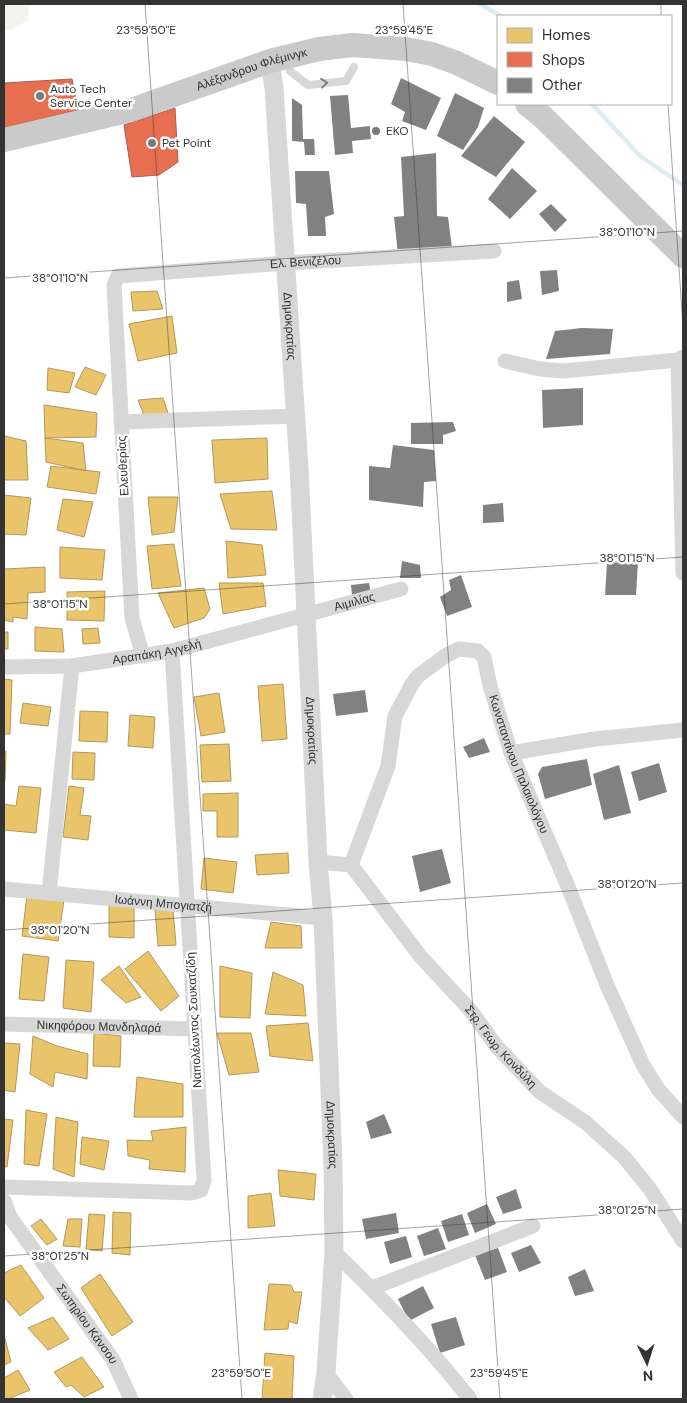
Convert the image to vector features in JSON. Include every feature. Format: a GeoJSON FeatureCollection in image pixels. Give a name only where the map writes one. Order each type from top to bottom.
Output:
{"type":"FeatureCollection","features":[{"type":"Feature","properties":{"kind":"main road","name":"Αλέξανδρου Φλέμινγκ"},"geometry":{"type":"LineString","coordinates":[[4,140],[131,110],[280,66],[319,49],[353,45],[380,46],[432,54],[458,63],[497,82]]}},
{"type":"Feature","properties":{"kind":"main road"},"geometry":{"type":"LineString","coordinates":[[528,105],[545,119],[683,256]]}},
{"type":"Feature","properties":{"kind":"street","name":"Δημοκρατίας"},"geometry":{"type":"LineString","coordinates":[[280,66],[274,88],[296,416],[318,862],[323,918],[333,1164],[334,1252],[326,1373],[322,1399]]}},
{"type":"Feature","properties":{"kind":"street","name":"Ελ. Βενιζέλου"},"geometry":{"type":"LineString","coordinates":[[118,276],[285,263],[494,251]]}},
{"type":"Feature","properties":{"kind":"street","name":"Ελευθερίας"},"geometry":{"type":"LineString","coordinates":[[118,276],[114,285],[132,618],[143,656]]}},
{"type":"Feature","properties":{"kind":"street"},"geometry":{"type":"LineString","coordinates":[[505,362],[563,372],[681,358],[683,573]]}},
{"type":"Feature","properties":{"kind":"street"},"geometry":{"type":"LineString","coordinates":[[121,422],[296,416]]}},
{"type":"Feature","properties":{"kind":"street","name":"Αιμιλίας"},"geometry":{"type":"LineString","coordinates":[[306,616],[401,589]]}},
{"type":"Feature","properties":{"kind":"street","name":"Αραπάκη Αγγελή"},"geometry":{"type":"LineString","coordinates":[[4,667],[72,666],[143,656],[172,651],[306,616]]}},
{"type":"Feature","properties":{"kind":"street","name":"Κωνσταντίνου Παλαιολόγου"},"geometry":{"type":"LineString","coordinates":[[351,865],[388,766],[394,723],[398,710],[412,684],[418,676],[458,649],[478,651],[484,657],[490,686],[511,754],[569,889],[607,985],[643,1065],[658,1089],[683,1117]]}},
{"type":"Feature","properties":{"kind":"street","name":"Ναπολέωντος Σουκατζίδη"},"geometry":{"type":"LineString","coordinates":[[4,1187],[192,1193],[202,1190],[204,1180],[172,651]]}},
{"type":"Feature","properties":{"kind":"street"},"geometry":{"type":"LineString","coordinates":[[49,893],[72,666]]}},
{"type":"Feature","properties":{"kind":"street"},"geometry":{"type":"LineString","coordinates":[[511,754],[595,739],[683,730]]}},
{"type":"Feature","properties":{"kind":"street"},"geometry":{"type":"LineString","coordinates":[[318,862],[351,865]]}},
{"type":"Feature","properties":{"kind":"street","name":"Στρ. Γεωρ. Κονδύλη"},"geometry":{"type":"LineString","coordinates":[[351,865],[421,957],[471,1011],[497,1047],[540,1092],[585,1122],[624,1156],[650,1190],[683,1241]]}},
{"type":"Feature","properties":{"kind":"street","name":"Ιωάννη Μπογιατζή"},"geometry":{"type":"LineString","coordinates":[[4,889],[323,918]]}},
{"type":"Feature","properties":{"kind":"street","name":"Νικηφόρου Μανδηλαρά"},"geometry":{"type":"LineString","coordinates":[[4,1024],[194,1029]]}},
{"type":"Feature","properties":{"kind":"street","name":"Σωτηρίου Κάνσου"},"geometry":{"type":"LineString","coordinates":[[4,1201],[10,1217],[112,1360],[131,1399]]}},
{"type":"Feature","properties":{"kind":"street"},"geometry":{"type":"LineString","coordinates":[[372,1288],[533,1226]]}},
{"type":"Feature","properties":{"kind":"street"},"geometry":{"type":"LineString","coordinates":[[334,1252],[372,1288],[450,1374],[470,1399]]}},
{"type":"Feature","properties":{"kind":"street"},"geometry":{"type":"LineString","coordinates":[[326,1373],[346,1399]]}},
{"type":"Feature","properties":{"kind":"lane"},"geometry":{"type":"LineString","coordinates":[[280,66],[308,85],[346,81],[354,67]]}},
{"type":"Feature","properties":{"kind":"shaded area"},"geometry":{"type":"Polygon","coordinates":[[[4,4],[29,4],[28,20],[11,30],[4,29],[4,4]]]}},
{"type":"Feature","properties":{"kind":"building: Homes"},"geometry":{"type":"Polygon","coordinates":[[[157,291],[163,309],[133,311],[131,292],[157,291]]]}},
{"type":"Feature","properties":{"kind":"building: Homes"},"geometry":{"type":"Polygon","coordinates":[[[172,316],[177,353],[138,361],[129,324],[172,316]]]}},
{"type":"Feature","properties":{"kind":"building: Homes"},"geometry":{"type":"Polygon","coordinates":[[[85,367],[106,375],[96,395],[75,387],[85,367]]]}},
{"type":"Feature","properties":{"kind":"building: Homes"},"geometry":{"type":"Polygon","coordinates":[[[48,368],[75,373],[69,393],[47,390],[48,368]]]}},
{"type":"Feature","properties":{"kind":"building: Homes"},"geometry":{"type":"Polygon","coordinates":[[[163,398],[169,416],[144,415],[138,400],[163,398]]]}},
{"type":"Feature","properties":{"kind":"building: Homes"},"geometry":{"type":"Polygon","coordinates":[[[44,405],[97,413],[96,437],[45,438],[44,405]]]}},
{"type":"Feature","properties":{"kind":"building: Homes"},"geometry":{"type":"Polygon","coordinates":[[[4,436],[26,441],[28,480],[4,480],[4,436]]]}},
{"type":"Feature","properties":{"kind":"building: Homes"},"geometry":{"type":"Polygon","coordinates":[[[45,438],[83,443],[86,471],[46,462],[45,438]]]}},
{"type":"Feature","properties":{"kind":"building: Homes"},"geometry":{"type":"Polygon","coordinates":[[[267,438],[268,479],[215,483],[212,440],[267,438]]]}},
{"type":"Feature","properties":{"kind":"building: Homes"},"geometry":{"type":"Polygon","coordinates":[[[51,466],[100,472],[96,494],[47,487],[51,466]]]}},
{"type":"Feature","properties":{"kind":"building: Homes"},"geometry":{"type":"Polygon","coordinates":[[[272,491],[277,530],[231,529],[220,494],[272,491]]]}},
{"type":"Feature","properties":{"kind":"building: Homes"},"geometry":{"type":"Polygon","coordinates":[[[4,495],[31,498],[26,535],[4,534],[4,495]]]}},
{"type":"Feature","properties":{"kind":"building: Homes"},"geometry":{"type":"Polygon","coordinates":[[[148,497],[178,497],[174,532],[152,535],[148,497]]]}},
{"type":"Feature","properties":{"kind":"building: Homes"},"geometry":{"type":"Polygon","coordinates":[[[63,499],[93,502],[84,537],[57,530],[63,499]]]}},
{"type":"Feature","properties":{"kind":"building: Homes"},"geometry":{"type":"Polygon","coordinates":[[[226,541],[262,545],[266,575],[228,578],[226,541]]]}},
{"type":"Feature","properties":{"kind":"building: Homes"},"geometry":{"type":"Polygon","coordinates":[[[174,544],[181,586],[152,589],[147,546],[174,544]]]}},
{"type":"Feature","properties":{"kind":"building: Homes"},"geometry":{"type":"Polygon","coordinates":[[[60,547],[105,550],[102,580],[60,578],[60,547]]]}},
{"type":"Feature","properties":{"kind":"building: Homes"},"geometry":{"type":"Polygon","coordinates":[[[45,567],[45,592],[28,593],[27,619],[13,617],[13,622],[4,620],[4,569],[45,567]]]}},
{"type":"Feature","properties":{"kind":"building: Homes"},"geometry":{"type":"Polygon","coordinates":[[[219,583],[263,583],[266,606],[223,614],[219,583]]]}},
{"type":"Feature","properties":{"kind":"building: Homes"},"geometry":{"type":"Polygon","coordinates":[[[204,588],[210,609],[204,618],[174,628],[158,593],[204,588]]]}},
{"type":"Feature","properties":{"kind":"building: Homes"},"geometry":{"type":"Polygon","coordinates":[[[105,591],[104,621],[67,620],[67,592],[105,591]]]}},
{"type":"Feature","properties":{"kind":"building: Homes"},"geometry":{"type":"Polygon","coordinates":[[[35,627],[62,629],[64,652],[35,651],[35,627]]]}},
{"type":"Feature","properties":{"kind":"building: Homes"},"geometry":{"type":"Polygon","coordinates":[[[98,628],[100,643],[83,644],[82,629],[98,628]]]}},
{"type":"Feature","properties":{"kind":"building: Homes"},"geometry":{"type":"Polygon","coordinates":[[[4,632],[8,632],[8,649],[4,649],[4,632]]]}},
{"type":"Feature","properties":{"kind":"building: Homes"},"geometry":{"type":"Polygon","coordinates":[[[4,679],[12,680],[10,734],[4,734],[4,679]]]}},
{"type":"Feature","properties":{"kind":"building: Homes"},"geometry":{"type":"Polygon","coordinates":[[[283,684],[287,739],[262,741],[258,686],[283,684]]]}},
{"type":"Feature","properties":{"kind":"building: Homes"},"geometry":{"type":"Polygon","coordinates":[[[219,693],[225,732],[201,736],[194,697],[219,693]]]}},
{"type":"Feature","properties":{"kind":"building: Homes"},"geometry":{"type":"Polygon","coordinates":[[[23,703],[51,707],[48,726],[20,723],[23,703]]]}},
{"type":"Feature","properties":{"kind":"building: Homes"},"geometry":{"type":"Polygon","coordinates":[[[80,711],[108,712],[107,742],[79,741],[80,711]]]}},
{"type":"Feature","properties":{"kind":"building: Homes"},"geometry":{"type":"Polygon","coordinates":[[[130,715],[155,717],[153,748],[128,746],[130,715]]]}},
{"type":"Feature","properties":{"kind":"building: Homes"},"geometry":{"type":"Polygon","coordinates":[[[229,744],[231,781],[202,782],[200,745],[229,744]]]}},
{"type":"Feature","properties":{"kind":"building: Homes"},"geometry":{"type":"Polygon","coordinates":[[[4,751],[6,751],[5,781],[4,781],[4,751]]]}},
{"type":"Feature","properties":{"kind":"building: Homes"},"geometry":{"type":"Polygon","coordinates":[[[73,752],[95,753],[94,780],[72,779],[73,752]]]}},
{"type":"Feature","properties":{"kind":"building: Homes"},"geometry":{"type":"Polygon","coordinates":[[[19,786],[41,788],[36,833],[4,830],[4,804],[16,806],[19,786]]]}},
{"type":"Feature","properties":{"kind":"building: Homes"},"geometry":{"type":"Polygon","coordinates":[[[69,786],[84,788],[80,815],[91,816],[88,840],[63,837],[69,786]]]}},
{"type":"Feature","properties":{"kind":"building: Homes"},"geometry":{"type":"Polygon","coordinates":[[[238,793],[238,837],[217,837],[217,811],[203,811],[203,794],[238,793]]]}},
{"type":"Feature","properties":{"kind":"building: Homes"},"geometry":{"type":"Polygon","coordinates":[[[288,853],[289,873],[257,875],[255,855],[288,853]]]}},
{"type":"Feature","properties":{"kind":"building: Homes"},"geometry":{"type":"Polygon","coordinates":[[[204,858],[237,862],[233,893],[201,889],[204,858]]]}},
{"type":"Feature","properties":{"kind":"building: Homes"},"geometry":{"type":"Polygon","coordinates":[[[27,895],[64,900],[58,941],[22,936],[27,895]]]}},
{"type":"Feature","properties":{"kind":"building: Homes"},"geometry":{"type":"Polygon","coordinates":[[[109,903],[134,903],[134,938],[109,937],[109,903]]]}},
{"type":"Feature","properties":{"kind":"building: Homes"},"geometry":{"type":"Polygon","coordinates":[[[173,909],[176,945],[158,946],[155,910],[173,909]]]}},
{"type":"Feature","properties":{"kind":"building: Homes"},"geometry":{"type":"Polygon","coordinates":[[[271,922],[301,926],[302,948],[265,948],[271,922]]]}},
{"type":"Feature","properties":{"kind":"building: Homes"},"geometry":{"type":"Polygon","coordinates":[[[148,951],[179,996],[161,1011],[125,969],[148,951]]]}},
{"type":"Feature","properties":{"kind":"building: Homes"},"geometry":{"type":"Polygon","coordinates":[[[23,954],[49,957],[44,1001],[19,999],[23,954]]]}},
{"type":"Feature","properties":{"kind":"building: Homes"},"geometry":{"type":"Polygon","coordinates":[[[66,960],[94,962],[91,1012],[63,1008],[66,960]]]}},
{"type":"Feature","properties":{"kind":"building: Homes"},"geometry":{"type":"Polygon","coordinates":[[[119,966],[141,997],[126,1003],[101,980],[119,966]]]}},
{"type":"Feature","properties":{"kind":"building: Homes"},"geometry":{"type":"Polygon","coordinates":[[[220,966],[252,973],[250,1018],[220,1017],[220,966]]]}},
{"type":"Feature","properties":{"kind":"building: Homes"},"geometry":{"type":"Polygon","coordinates":[[[273,972],[303,985],[306,1016],[265,1014],[273,972]]]}},
{"type":"Feature","properties":{"kind":"building: Homes"},"geometry":{"type":"Polygon","coordinates":[[[308,1023],[313,1061],[270,1056],[266,1026],[308,1023]]]}},
{"type":"Feature","properties":{"kind":"building: Homes"},"geometry":{"type":"Polygon","coordinates":[[[94,1033],[121,1036],[120,1067],[93,1066],[94,1033]]]}},
{"type":"Feature","properties":{"kind":"building: Homes"},"geometry":{"type":"Polygon","coordinates":[[[217,1033],[251,1033],[259,1072],[229,1075],[217,1033]]]}},
{"type":"Feature","properties":{"kind":"building: Homes"},"geometry":{"type":"Polygon","coordinates":[[[33,1036],[57,1046],[88,1054],[87,1079],[55,1072],[53,1087],[30,1074],[33,1036]]]}},
{"type":"Feature","properties":{"kind":"building: Homes"},"geometry":{"type":"Polygon","coordinates":[[[4,1043],[20,1044],[15,1092],[4,1090],[4,1043]]]}},
{"type":"Feature","properties":{"kind":"building: Homes"},"geometry":{"type":"Polygon","coordinates":[[[137,1077],[183,1084],[183,1117],[134,1117],[137,1077]]]}},
{"type":"Feature","properties":{"kind":"building: Homes"},"geometry":{"type":"Polygon","coordinates":[[[26,1110],[47,1114],[39,1166],[24,1164],[26,1110]]]}},
{"type":"Feature","properties":{"kind":"building: Homes"},"geometry":{"type":"Polygon","coordinates":[[[56,1117],[78,1122],[74,1177],[53,1169],[56,1117]]]}},
{"type":"Feature","properties":{"kind":"building: Homes"},"geometry":{"type":"Polygon","coordinates":[[[4,1119],[13,1120],[7,1167],[4,1166],[4,1119]]]}},
{"type":"Feature","properties":{"kind":"building: Homes"},"geometry":{"type":"Polygon","coordinates":[[[186,1127],[185,1172],[149,1169],[150,1160],[128,1156],[127,1140],[153,1141],[151,1131],[186,1127]]]}},
{"type":"Feature","properties":{"kind":"building: Homes"},"geometry":{"type":"Polygon","coordinates":[[[82,1137],[109,1141],[104,1170],[80,1164],[82,1137]]]}},
{"type":"Feature","properties":{"kind":"building: Homes"},"geometry":{"type":"Polygon","coordinates":[[[278,1170],[316,1174],[314,1200],[280,1196],[278,1170]]]}},
{"type":"Feature","properties":{"kind":"building: Homes"},"geometry":{"type":"Polygon","coordinates":[[[271,1193],[275,1226],[248,1228],[248,1196],[271,1193]]]}},
{"type":"Feature","properties":{"kind":"building: Homes"},"geometry":{"type":"Polygon","coordinates":[[[113,1212],[131,1213],[130,1255],[112,1253],[113,1212]]]}},
{"type":"Feature","properties":{"kind":"building: Homes"},"geometry":{"type":"Polygon","coordinates":[[[89,1214],[105,1215],[102,1251],[86,1249],[89,1214]]]}},
{"type":"Feature","properties":{"kind":"building: Homes"},"geometry":{"type":"Polygon","coordinates":[[[41,1219],[57,1239],[47,1245],[31,1226],[41,1219]]]}},
{"type":"Feature","properties":{"kind":"building: Homes"},"geometry":{"type":"Polygon","coordinates":[[[68,1219],[82,1219],[80,1247],[63,1246],[68,1219]]]}},
{"type":"Feature","properties":{"kind":"building: Homes"},"geometry":{"type":"Polygon","coordinates":[[[21,1265],[44,1298],[20,1316],[4,1297],[4,1273],[21,1265]]]}},
{"type":"Feature","properties":{"kind":"building: Homes"},"geometry":{"type":"Polygon","coordinates":[[[100,1274],[133,1322],[112,1336],[81,1288],[100,1274]]]}},
{"type":"Feature","properties":{"kind":"building: Homes"},"geometry":{"type":"Polygon","coordinates":[[[269,1284],[291,1285],[294,1292],[302,1292],[297,1324],[289,1321],[288,1329],[264,1330],[269,1284]]]}},
{"type":"Feature","properties":{"kind":"building: Homes"},"geometry":{"type":"Polygon","coordinates":[[[53,1317],[69,1339],[48,1350],[28,1328],[53,1317]]]}},
{"type":"Feature","properties":{"kind":"building: Homes"},"geometry":{"type":"Polygon","coordinates":[[[4,1335],[11,1362],[4,1365],[4,1335]]]}},
{"type":"Feature","properties":{"kind":"building: Homes"},"geometry":{"type":"Polygon","coordinates":[[[265,1353],[294,1356],[292,1399],[262,1399],[265,1353]]]}},
{"type":"Feature","properties":{"kind":"building: Homes"},"geometry":{"type":"Polygon","coordinates":[[[82,1357],[104,1387],[84,1397],[71,1385],[66,1387],[54,1372],[82,1357]]]}},
{"type":"Feature","properties":{"kind":"building: Homes"},"geometry":{"type":"Polygon","coordinates":[[[18,1370],[30,1390],[8,1399],[4,1395],[4,1378],[18,1370]]]}},
{"type":"Feature","properties":{"kind":"building: Shops","name":"Auto Tech Service Center"},"geometry":{"type":"Polygon","coordinates":[[[72,79],[78,110],[4,128],[4,83],[72,79]]]}},
{"type":"Feature","properties":{"kind":"building: Shops","name":"Pet Point"},"geometry":{"type":"Polygon","coordinates":[[[175,108],[178,162],[159,175],[132,177],[124,125],[175,108]]]}},
{"type":"Feature","properties":{"kind":"building: Other"},"geometry":{"type":"Polygon","coordinates":[[[401,78],[441,98],[426,130],[402,121],[405,112],[391,104],[401,78]]]}},
{"type":"Feature","properties":{"kind":"building: Other"},"geometry":{"type":"Polygon","coordinates":[[[455,93],[484,108],[478,127],[463,150],[437,136],[455,93]]]}},
{"type":"Feature","properties":{"kind":"building: Other"},"geometry":{"type":"Polygon","coordinates":[[[348,95],[351,128],[370,126],[371,139],[352,141],[353,153],[335,155],[330,96],[348,95]]]}},
{"type":"Feature","properties":{"kind":"building: Other"},"geometry":{"type":"Polygon","coordinates":[[[292,98],[302,105],[303,139],[314,139],[315,155],[305,155],[304,142],[292,141],[292,98]]]}},
{"type":"Feature","properties":{"kind":"building: Other"},"geometry":{"type":"Polygon","coordinates":[[[494,116],[525,142],[496,177],[461,156],[494,116]]]}},
{"type":"Feature","properties":{"kind":"building: Other"},"geometry":{"type":"Polygon","coordinates":[[[436,153],[437,216],[448,217],[452,248],[398,254],[394,217],[404,216],[401,157],[436,153]]]}},
{"type":"Feature","properties":{"kind":"building: Other"},"geometry":{"type":"Polygon","coordinates":[[[512,168],[537,191],[510,219],[488,199],[512,168]]]}},
{"type":"Feature","properties":{"kind":"building: Other"},"geometry":{"type":"Polygon","coordinates":[[[295,171],[329,171],[334,214],[325,217],[326,236],[308,236],[306,204],[296,203],[295,171]]]}},
{"type":"Feature","properties":{"kind":"building: Other"},"geometry":{"type":"Polygon","coordinates":[[[551,204],[567,220],[555,232],[539,214],[551,204]]]}},
{"type":"Feature","properties":{"kind":"building: Other"},"geometry":{"type":"Polygon","coordinates":[[[557,270],[559,291],[542,295],[540,271],[557,270]]]}},
{"type":"Feature","properties":{"kind":"building: Other"},"geometry":{"type":"Polygon","coordinates":[[[519,280],[522,299],[507,302],[507,282],[519,280]]]}},
{"type":"Feature","properties":{"kind":"building: Other"},"geometry":{"type":"Polygon","coordinates":[[[582,328],[613,329],[610,354],[546,359],[555,331],[582,328]]]}},
{"type":"Feature","properties":{"kind":"building: Other"},"geometry":{"type":"Polygon","coordinates":[[[583,388],[583,425],[543,428],[542,390],[583,388]]]}},
{"type":"Feature","properties":{"kind":"building: Other"},"geometry":{"type":"Polygon","coordinates":[[[453,422],[456,431],[443,435],[443,444],[411,444],[411,423],[453,422]]]}},
{"type":"Feature","properties":{"kind":"building: Other"},"geometry":{"type":"Polygon","coordinates":[[[393,445],[434,450],[436,481],[424,482],[423,507],[369,500],[369,466],[390,468],[393,445]]]}},
{"type":"Feature","properties":{"kind":"building: Other"},"geometry":{"type":"Polygon","coordinates":[[[503,503],[504,522],[483,523],[483,505],[503,503]]]}},
{"type":"Feature","properties":{"kind":"building: Other"},"geometry":{"type":"Polygon","coordinates":[[[402,561],[420,565],[421,578],[400,578],[402,561]]]}},
{"type":"Feature","properties":{"kind":"building: Other"},"geometry":{"type":"Polygon","coordinates":[[[638,561],[636,595],[605,595],[607,563],[638,561]]]}},
{"type":"Feature","properties":{"kind":"building: Other"},"geometry":{"type":"Polygon","coordinates":[[[461,575],[472,607],[447,616],[440,597],[451,590],[449,580],[461,575]]]}},
{"type":"Feature","properties":{"kind":"building: Other"},"geometry":{"type":"Polygon","coordinates":[[[369,583],[371,593],[352,595],[351,585],[369,583]]]}},
{"type":"Feature","properties":{"kind":"building: Other"},"geometry":{"type":"Polygon","coordinates":[[[365,690],[368,712],[336,716],[333,694],[365,690]]]}},
{"type":"Feature","properties":{"kind":"building: Other"},"geometry":{"type":"Polygon","coordinates":[[[484,738],[490,752],[469,758],[463,747],[484,738]]]}},
{"type":"Feature","properties":{"kind":"building: Other"},"geometry":{"type":"Polygon","coordinates":[[[587,759],[592,785],[545,799],[538,774],[542,767],[587,759]]]}},
{"type":"Feature","properties":{"kind":"building: Other"},"geometry":{"type":"Polygon","coordinates":[[[659,763],[667,792],[639,801],[631,772],[659,763]]]}},
{"type":"Feature","properties":{"kind":"building: Other"},"geometry":{"type":"Polygon","coordinates":[[[619,765],[631,813],[604,820],[593,774],[619,765]]]}},
{"type":"Feature","properties":{"kind":"building: Other"},"geometry":{"type":"Polygon","coordinates":[[[442,849],[451,883],[420,892],[412,856],[442,849]]]}},
{"type":"Feature","properties":{"kind":"building: Other"},"geometry":{"type":"Polygon","coordinates":[[[384,1114],[392,1133],[371,1139],[366,1122],[384,1114]]]}},
{"type":"Feature","properties":{"kind":"building: Other"},"geometry":{"type":"Polygon","coordinates":[[[516,1189],[522,1208],[503,1214],[496,1197],[516,1189]]]}},
{"type":"Feature","properties":{"kind":"building: Other"},"geometry":{"type":"Polygon","coordinates":[[[487,1204],[496,1224],[475,1233],[467,1213],[487,1204]]]}},
{"type":"Feature","properties":{"kind":"building: Other"},"geometry":{"type":"Polygon","coordinates":[[[396,1213],[399,1233],[366,1239],[362,1219],[396,1213]]]}},
{"type":"Feature","properties":{"kind":"building: Other"},"geometry":{"type":"Polygon","coordinates":[[[462,1214],[469,1235],[448,1242],[441,1221],[462,1214]]]}},
{"type":"Feature","properties":{"kind":"building: Other"},"geometry":{"type":"Polygon","coordinates":[[[438,1228],[446,1249],[424,1256],[417,1236],[438,1228]]]}},
{"type":"Feature","properties":{"kind":"building: Other"},"geometry":{"type":"Polygon","coordinates":[[[406,1236],[412,1257],[390,1264],[384,1242],[406,1236]]]}},
{"type":"Feature","properties":{"kind":"building: Other"},"geometry":{"type":"Polygon","coordinates":[[[531,1245],[541,1263],[519,1272],[511,1253],[531,1245]]]}},
{"type":"Feature","properties":{"kind":"building: Other"},"geometry":{"type":"Polygon","coordinates":[[[498,1248],[507,1272],[485,1280],[475,1255],[498,1248]]]}},
{"type":"Feature","properties":{"kind":"building: Other"},"geometry":{"type":"Polygon","coordinates":[[[585,1269],[594,1291],[575,1296],[568,1277],[585,1269]]]}},
{"type":"Feature","properties":{"kind":"building: Other"},"geometry":{"type":"Polygon","coordinates":[[[423,1286],[434,1308],[409,1321],[398,1299],[423,1286]]]}},
{"type":"Feature","properties":{"kind":"building: Other"},"geometry":{"type":"Polygon","coordinates":[[[456,1317],[465,1345],[440,1353],[431,1324],[456,1317]]]}},
{"type":"Feature","properties":{"kind":"waterway"},"geometry":{"type":"LineString","coordinates":[[480,4],[499,15]]}},
{"type":"Feature","properties":{"kind":"waterway"},"geometry":{"type":"LineString","coordinates":[[593,105],[640,156],[683,185]]}},
{"type":"Feature","properties":{"kind":"place","name":"Auto Tech Service Center"},"geometry":{"type":"Point","coordinates":[40,96]}},
{"type":"Feature","properties":{"kind":"place","name":"EKO"},"geometry":{"type":"Point","coordinates":[376,131]}},
{"type":"Feature","properties":{"kind":"place","name":"Pet Point"},"geometry":{"type":"Point","coordinates":[152,143]}}]}
